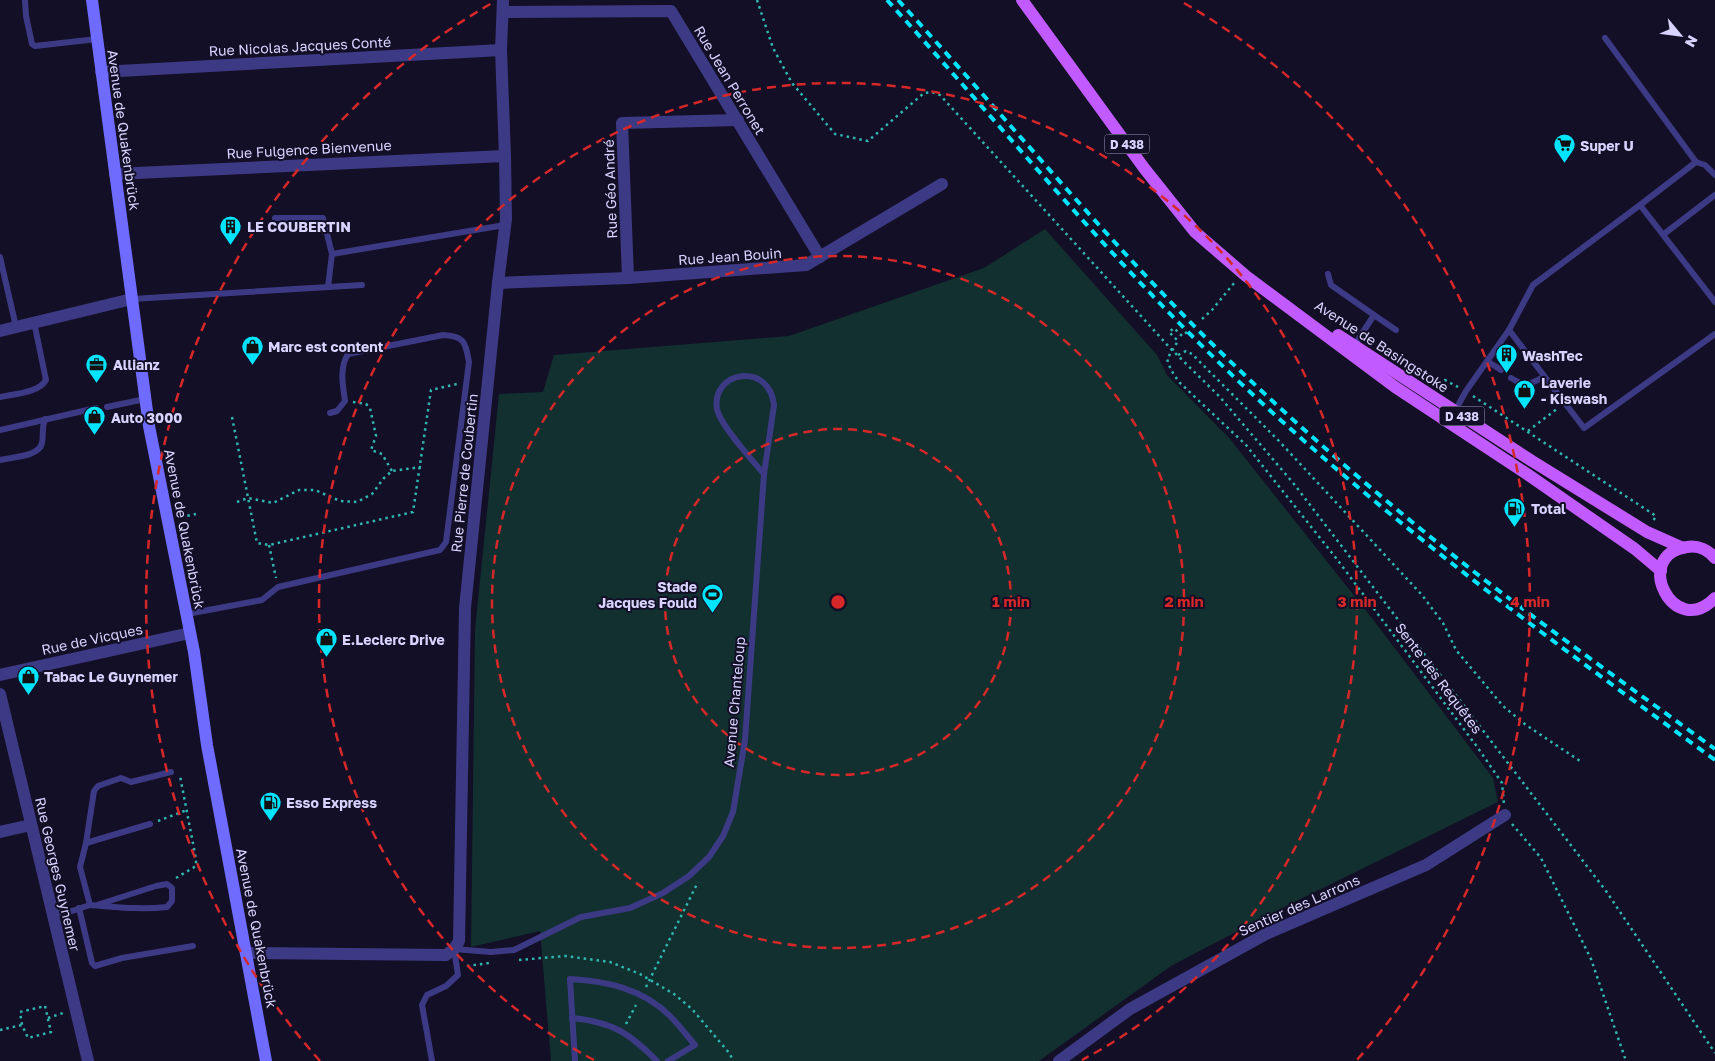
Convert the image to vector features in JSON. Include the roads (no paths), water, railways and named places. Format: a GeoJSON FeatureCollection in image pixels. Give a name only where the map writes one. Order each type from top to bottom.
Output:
{"type":"FeatureCollection","features":[{"type":"Feature","properties":{"kind":"main road","name":"Avenue de Quakenbrück"},"geometry":{"type":"LineString","coordinates":[[92,0],[145,399],[187,614],[207,744],[266,1061]]}},
{"type":"Feature","properties":{"kind":"main road","name":"Avenue de Basingstoke"},"geometry":{"type":"LineString","coordinates":[[1022,0],[1144,168],[1195,232],[1244,274],[1395,387],[1520,469],[1635,549],[1661,571]]}},
{"type":"Feature","properties":{"kind":"main road","name":"Avenue de Basingstoke"},"geometry":{"type":"LineString","coordinates":[[1244,274],[1431,396],[1647,532],[1683,548],[1699,547],[1715,556]]}},
{"type":"Feature","properties":{"kind":"main road"},"geometry":{"type":"LineString","coordinates":[[1683,548],[1669,556],[1661,571],[1660,581],[1663,591],[1669,600],[1678,606],[1688,609],[1712,604]]}},
{"type":"Feature","properties":{"kind":"street","name":"Rue Pierre de Coubertin"},"geometry":{"type":"LineString","coordinates":[[454,949],[458,941],[465,608],[505,225],[505,156],[501,50],[503,6]]}},
{"type":"Feature","properties":{"kind":"street","name":"Rue Jean Perronet"},"geometry":{"type":"LineString","coordinates":[[503,6],[671,11],[820,257]]}},
{"type":"Feature","properties":{"kind":"street","name":"Rue Nicolas Jacques Conté"},"geometry":{"type":"LineString","coordinates":[[101,72],[501,50]]}},
{"type":"Feature","properties":{"kind":"street","name":"Rue Géo André"},"geometry":{"type":"LineString","coordinates":[[628,278],[622,123],[738,120]]}},
{"type":"Feature","properties":{"kind":"street","name":"Rue Fulgence Bienvenue"},"geometry":{"type":"LineString","coordinates":[[115,174],[505,156]]}},
{"type":"Feature","properties":{"kind":"street","name":"Rue Jean Bouin"},"geometry":{"type":"LineString","coordinates":[[498,283],[628,278],[806,266],[942,184]]}},
{"type":"Feature","properties":{"kind":"street"},"geometry":{"type":"LineString","coordinates":[[0,331],[132,299]]}},
{"type":"Feature","properties":{"kind":"street","name":"Rue de Vicques"},"geometry":{"type":"LineString","coordinates":[[0,675],[190,633]]}},
{"type":"Feature","properties":{"kind":"street","name":"Rue Georges Guynemer"},"geometry":{"type":"LineString","coordinates":[[0,694],[88,1061]]}},
{"type":"Feature","properties":{"kind":"street","name":"Sentier des Larrons"},"geometry":{"type":"LineString","coordinates":[[1059,1061],[1130,1009],[1266,934],[1426,865],[1505,815]]}},
{"type":"Feature","properties":{"kind":"street"},"geometry":{"type":"LineString","coordinates":[[0,832],[31,825]]}},
{"type":"Feature","properties":{"kind":"street"},"geometry":{"type":"LineString","coordinates":[[247,953],[446,955],[454,949]]}},
{"type":"Feature","properties":{"kind":"lane"},"geometry":{"type":"LineString","coordinates":[[25,0],[26,16],[32,44],[35,46],[97,39]]}},
{"type":"Feature","properties":{"kind":"lane"},"geometry":{"type":"LineString","coordinates":[[1604,38],[1696,162],[1705,165],[1715,175]]}},
{"type":"Feature","properties":{"kind":"lane"},"geometry":{"type":"LineString","coordinates":[[1455,411],[1509,330],[1533,286],[1696,162]]}},
{"type":"Feature","properties":{"kind":"lane"},"geometry":{"type":"LineString","coordinates":[[1664,234],[1715,195]]}},
{"type":"Feature","properties":{"kind":"lane"},"geometry":{"type":"LineString","coordinates":[[1640,205],[1715,302]]}},
{"type":"Feature","properties":{"kind":"lane"},"geometry":{"type":"LineString","coordinates":[[275,218],[323,218],[332,254],[328,287]]}},
{"type":"Feature","properties":{"kind":"lane"},"geometry":{"type":"LineString","coordinates":[[332,254],[505,225]]}},
{"type":"Feature","properties":{"kind":"lane"},"geometry":{"type":"LineString","coordinates":[[0,257],[16,327]]}},
{"type":"Feature","properties":{"kind":"lane"},"geometry":{"type":"LineString","coordinates":[[1328,274],[1331,285],[1396,330]]}},
{"type":"Feature","properties":{"kind":"lane"},"geometry":{"type":"LineString","coordinates":[[132,299],[362,285]]}},
{"type":"Feature","properties":{"kind":"lane"},"geometry":{"type":"LineString","coordinates":[[1354,346],[1374,316]]}},
{"type":"Feature","properties":{"kind":"lane"},"geometry":{"type":"LineString","coordinates":[[0,397],[38,388],[46,380],[34,322]]}},
{"type":"Feature","properties":{"kind":"lane"},"geometry":{"type":"LineString","coordinates":[[1509,330],[1584,428],[1715,334]]}},
{"type":"Feature","properties":{"kind":"lane"},"geometry":{"type":"LineString","coordinates":[[187,614],[262,600],[278,587],[440,550],[446,542],[469,362],[462,339],[443,335],[348,354],[344,359],[342,376],[345,401],[337,411],[330,413]]}},
{"type":"Feature","properties":{"kind":"lane"},"geometry":{"type":"LineString","coordinates":[[1488,361],[1501,370]]}},
{"type":"Feature","properties":{"kind":"lane","name":"Avenue Chanteloup"},"geometry":{"type":"LineString","coordinates":[[454,949],[491,952],[514,950],[581,918],[630,908],[663,893],[689,876],[709,857],[722,836],[733,812],[746,740],[764,474],[774,405],[773,396],[767,385],[756,378],[744,375],[727,381],[718,394],[717,409],[730,433],[764,474]]}},
{"type":"Feature","properties":{"kind":"lane"},"geometry":{"type":"LineString","coordinates":[[1511,378],[1525,386],[1544,377]]}},
{"type":"Feature","properties":{"kind":"lane"},"geometry":{"type":"LineString","coordinates":[[107,407],[145,399]]}},
{"type":"Feature","properties":{"kind":"lane"},"geometry":{"type":"LineString","coordinates":[[0,430],[96,408]]}},
{"type":"Feature","properties":{"kind":"lane"},"geometry":{"type":"LineString","coordinates":[[0,460],[32,454],[39,449],[42,442],[42,429],[45,419]]}},
{"type":"Feature","properties":{"kind":"lane"},"geometry":{"type":"LineString","coordinates":[[93,905],[80,867],[86,843],[94,791],[98,786],[121,778],[131,782],[171,772]]}},
{"type":"Feature","properties":{"kind":"lane"},"geometry":{"type":"LineString","coordinates":[[86,843],[150,824]]}},
{"type":"Feature","properties":{"kind":"lane"},"geometry":{"type":"LineString","coordinates":[[52,914],[93,905],[156,886],[166,884],[172,888],[172,901],[167,906],[130,908],[93,905]]}},
{"type":"Feature","properties":{"kind":"lane"},"geometry":{"type":"LineString","coordinates":[[79,908],[92,963],[95,966],[122,958],[193,946]]}},
{"type":"Feature","properties":{"kind":"lane"},"geometry":{"type":"LineString","coordinates":[[432,1061],[422,1005],[427,995],[446,986],[458,975],[454,949]]}},
{"type":"Feature","properties":{"kind":"lane"},"geometry":{"type":"LineString","coordinates":[[575,1061],[570,979],[596,980],[631,990],[651,1000],[669,1015],[695,1045],[668,1061]]}},
{"type":"Feature","properties":{"kind":"lane"},"geometry":{"type":"LineString","coordinates":[[572,1018],[613,1026],[639,1043],[657,1061]]}},
{"type":"Feature","properties":{"kind":"railway"},"geometry":{"type":"LineString","coordinates":[[887,0],[1152,295],[1192,336],[1315,451],[1445,558],[1512,610],[1715,760]]}},
{"type":"Feature","properties":{"kind":"railway"},"geometry":{"type":"LineString","coordinates":[[898,0],[1084,209],[1160,291],[1266,395],[1369,486],[1477,574],[1715,749]]}},
{"type":"Feature","properties":{"kind":"place","name":"Super U"},"geometry":{"type":"Point","coordinates":[1564,164]}},
{"type":"Feature","properties":{"kind":"place","name":"LE COUBERTIN"},"geometry":{"type":"Point","coordinates":[231,245]}},
{"type":"Feature","properties":{"kind":"place","name":"Marc est content"},"geometry":{"type":"Point","coordinates":[252,365]}},
{"type":"Feature","properties":{"kind":"place","name":"WashTec"},"geometry":{"type":"Point","coordinates":[1506,374]}},
{"type":"Feature","properties":{"kind":"place","name":"Allianz"},"geometry":{"type":"Point","coordinates":[97,383]}},
{"type":"Feature","properties":{"kind":"place","name":"Laverie - Kiswash"},"geometry":{"type":"Point","coordinates":[1525,409]}},
{"type":"Feature","properties":{"kind":"place","name":"Auto 3000"},"geometry":{"type":"Point","coordinates":[95,436]}},
{"type":"Feature","properties":{"kind":"place","name":"Total"},"geometry":{"type":"Point","coordinates":[1515,527]}},
{"type":"Feature","properties":{"kind":"place","name":"Stade Jacques Fould"},"geometry":{"type":"Point","coordinates":[713,613]}},
{"type":"Feature","properties":{"kind":"place","name":"E.Leclerc Drive"},"geometry":{"type":"Point","coordinates":[326,658]}},
{"type":"Feature","properties":{"kind":"place","name":"Tabac Le Guynemer"},"geometry":{"type":"Point","coordinates":[28,695]}},
{"type":"Feature","properties":{"kind":"place","name":"Esso Express"},"geometry":{"type":"Point","coordinates":[270,821]}}]}
